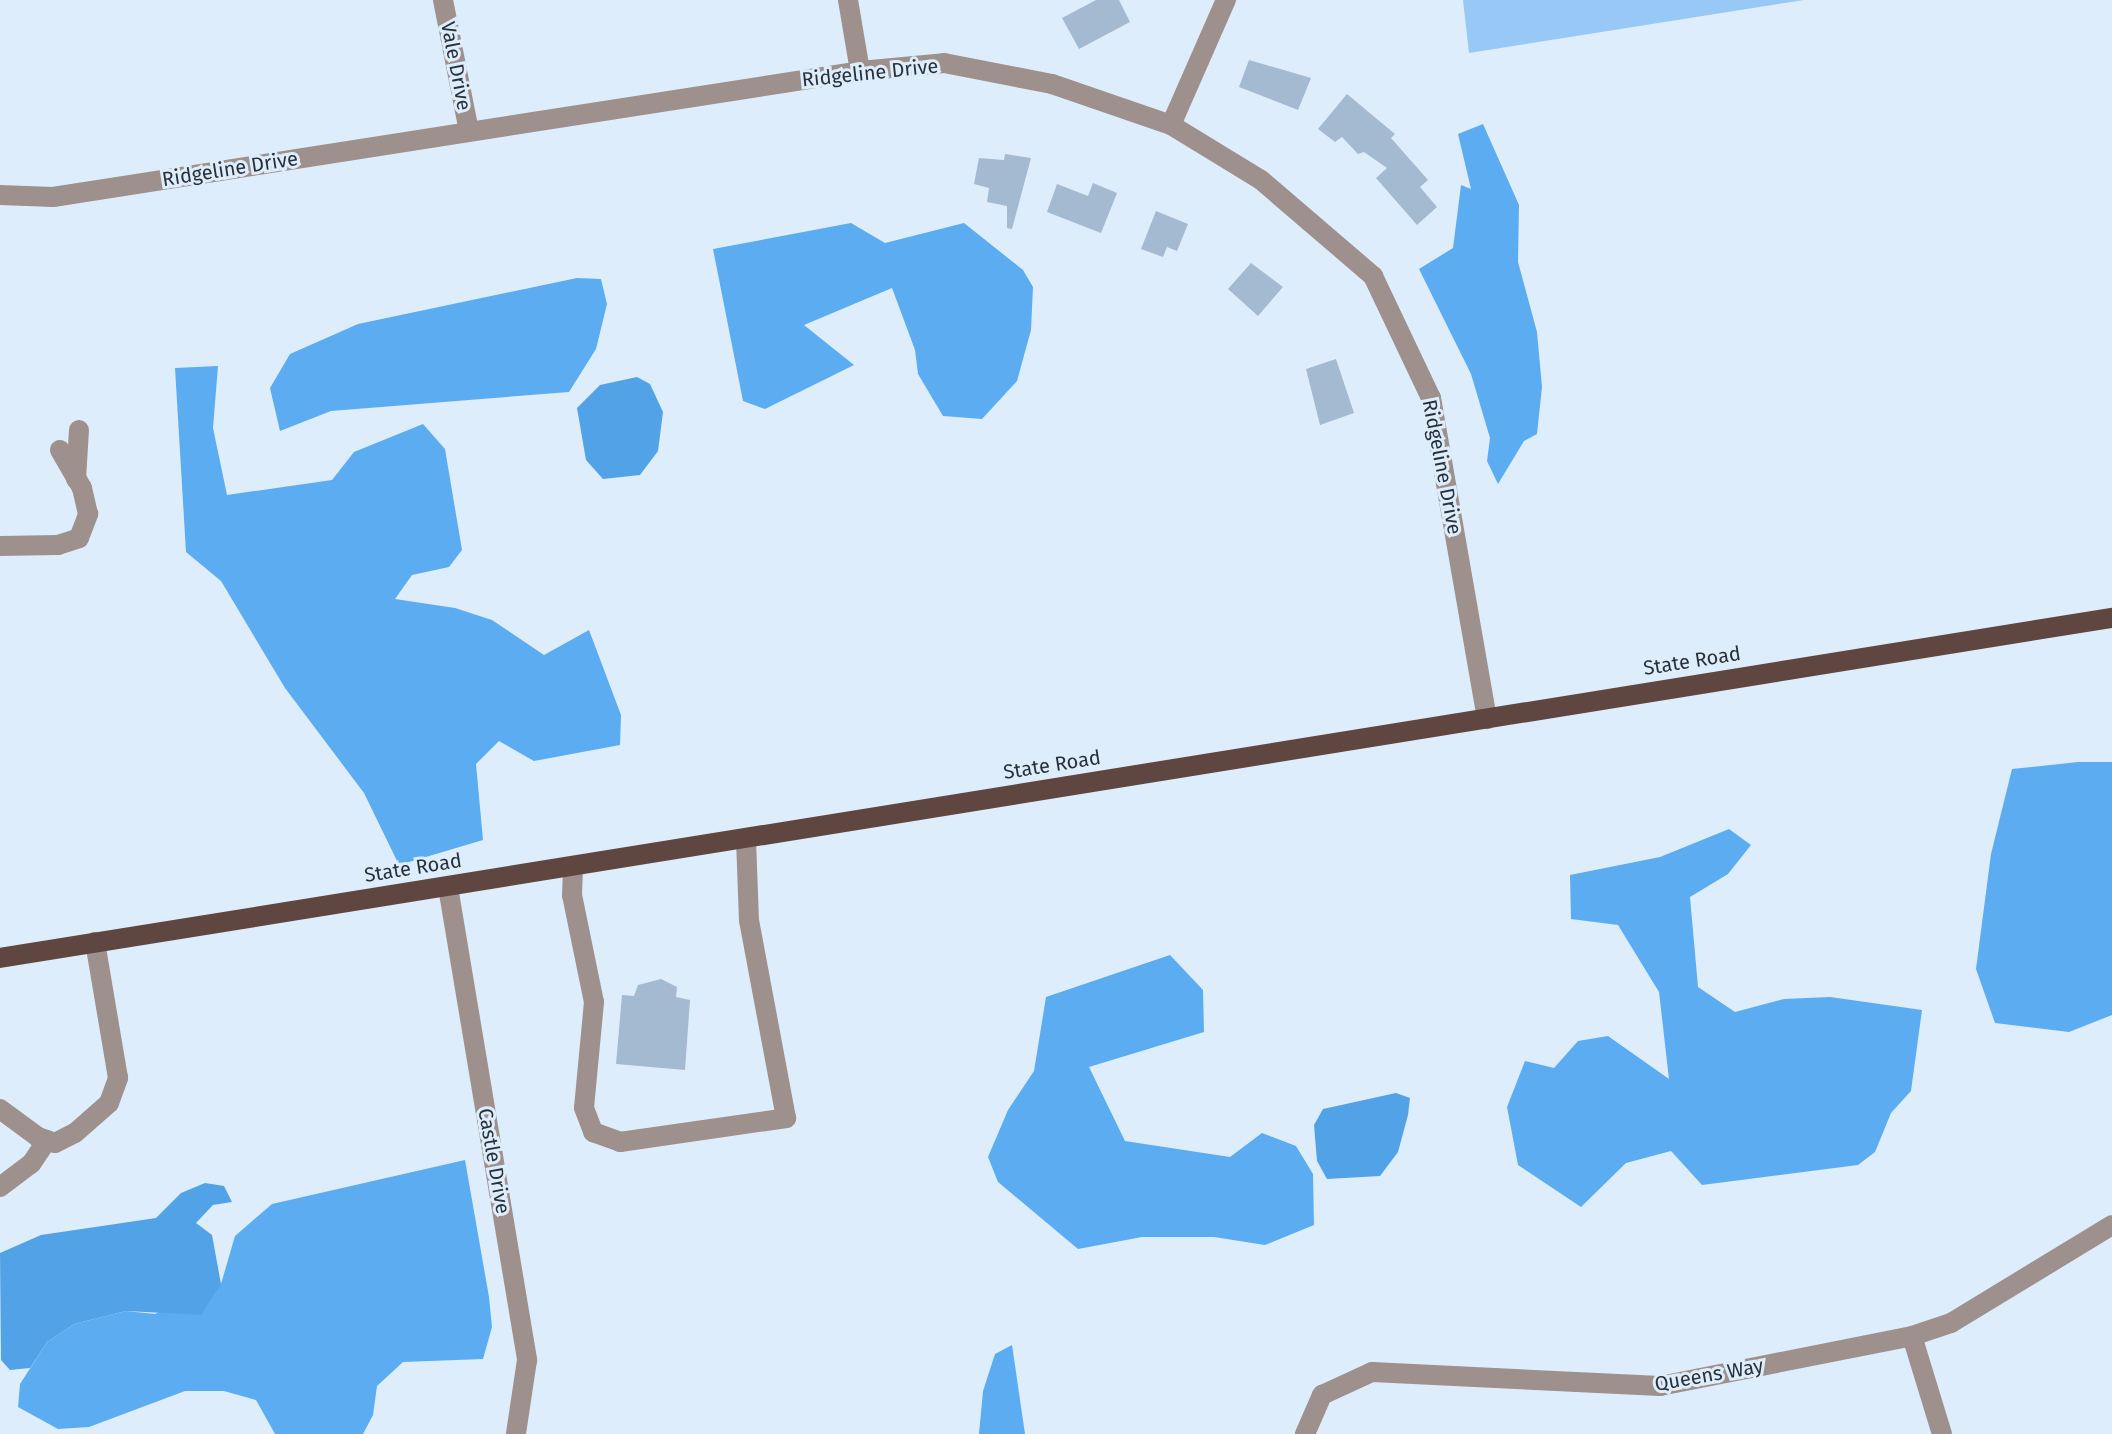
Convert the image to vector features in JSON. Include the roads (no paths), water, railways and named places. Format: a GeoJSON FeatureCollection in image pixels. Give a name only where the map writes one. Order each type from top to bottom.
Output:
{"type":"FeatureCollection","features":[{"type":"Feature","properties":{"kind":"main road","name":"State Road"},"geometry":{"type":"LineString","coordinates":[[0,958],[2112,618]]}},
{"type":"Feature","properties":{"kind":"street","name":"Vale Drive"},"geometry":{"type":"LineString","coordinates":[[443,0],[469,131]]}},
{"type":"Feature","properties":{"kind":"street"},"geometry":{"type":"LineString","coordinates":[[848,0],[860,71]]}},
{"type":"Feature","properties":{"kind":"street"},"geometry":{"type":"LineString","coordinates":[[1171,125],[1226,0]]}},
{"type":"Feature","properties":{"kind":"street","name":"Ridgeline Drive"},"geometry":{"type":"LineString","coordinates":[[0,195],[53,197],[860,71],[944,63],[1052,84],[1171,125],[1261,180],[1373,276],[1431,398],[1487,719]]}},
{"type":"Feature","properties":{"kind":"street"},"geometry":{"type":"LineString","coordinates":[[76,479],[79,430]]}},
{"type":"Feature","properties":{"kind":"street"},"geometry":{"type":"LineString","coordinates":[[0,546],[58,545],[79,538],[88,514],[76,479],[60,450]]}},
{"type":"Feature","properties":{"kind":"street"},"geometry":{"type":"LineString","coordinates":[[573,867],[572,895],[591,966],[594,1002],[584,1108],[593,1132],[620,1142],[786,1118],[749,921],[746,839]]}},
{"type":"Feature","properties":{"kind":"street","name":"Castle Drive"},"geometry":{"type":"LineString","coordinates":[[448,887],[527,1360],[516,1434]]}},
{"type":"Feature","properties":{"kind":"street"},"geometry":{"type":"LineString","coordinates":[[0,1109],[55,1143],[75,1133],[109,1103],[118,1078],[95,942]]}},
{"type":"Feature","properties":{"kind":"street"},"geometry":{"type":"LineString","coordinates":[[0,1187],[31,1164],[47,1140]]}},
{"type":"Feature","properties":{"kind":"street","name":"Queens Way"},"geometry":{"type":"LineString","coordinates":[[1305,1434],[1322,1395],[1372,1372],[1660,1386],[1912,1336],[1951,1323],[2112,1225]]}},
{"type":"Feature","properties":{"kind":"street"},"geometry":{"type":"LineString","coordinates":[[1912,1336],[1942,1434]]}}]}
